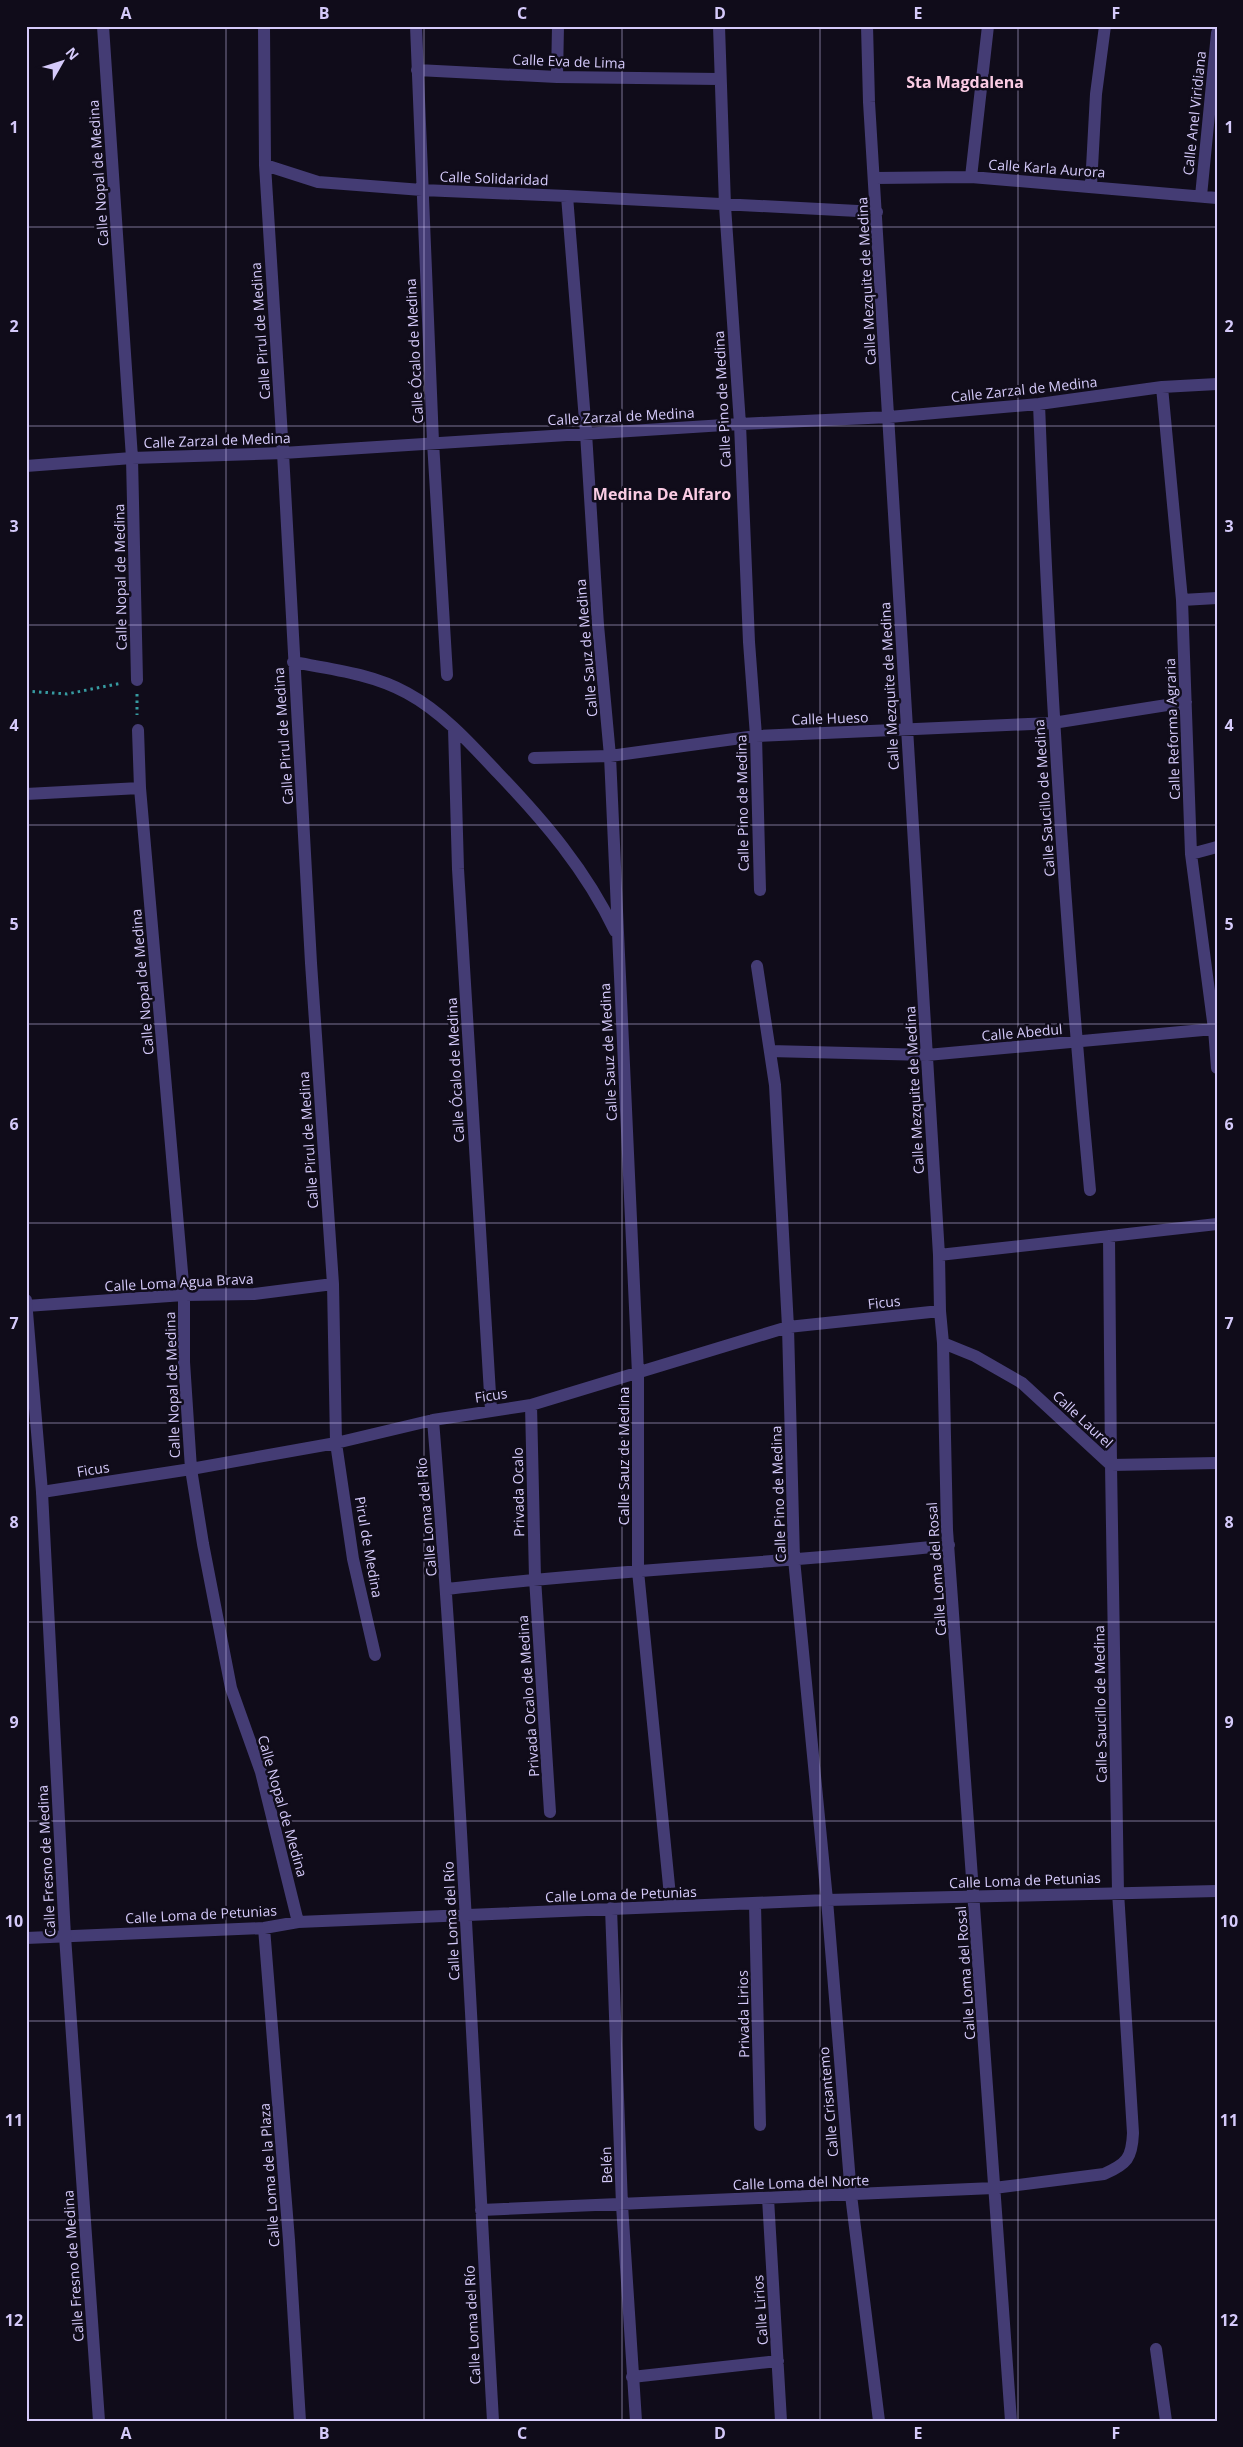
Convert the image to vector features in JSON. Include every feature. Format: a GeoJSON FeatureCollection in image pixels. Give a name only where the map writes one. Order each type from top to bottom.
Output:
{"type":"FeatureCollection","features":[{"type":"Feature","properties":{"kind":"street","name":"Calle Nopal de Medina"},"geometry":{"type":"LineString","coordinates":[[103,26],[132,458],[137,680]]}},
{"type":"Feature","properties":{"kind":"street","name":"Calle Pirul de Medina"},"geometry":{"type":"LineString","coordinates":[[264,26],[265,164],[311,964],[333,1284],[336,1443]]}},
{"type":"Feature","properties":{"kind":"street","name":"Calle Ócalo de Medina"},"geometry":{"type":"LineString","coordinates":[[416,26],[433,442],[448,675]]}},
{"type":"Feature","properties":{"kind":"street"},"geometry":{"type":"LineString","coordinates":[[557,77],[558,26]]}},
{"type":"Feature","properties":{"kind":"street","name":"Calle Pino de Medina"},"geometry":{"type":"LineString","coordinates":[[719,26],[719,78],[725,206],[740,424],[749,642],[756,736],[760,890]]}},
{"type":"Feature","properties":{"kind":"street","name":"Calle Mezquite de Medina"},"geometry":{"type":"LineString","coordinates":[[867,26],[869,102],[943,1343]]}},
{"type":"Feature","properties":{"kind":"street"},"geometry":{"type":"LineString","coordinates":[[970,177],[988,26]]}},
{"type":"Feature","properties":{"kind":"street"},"geometry":{"type":"LineString","coordinates":[[1091,186],[1096,94],[1105,26]]}},
{"type":"Feature","properties":{"kind":"street","name":"Calle Anel Viridiana"},"geometry":{"type":"LineString","coordinates":[[1201,196],[1217,33]]}},
{"type":"Feature","properties":{"kind":"street","name":"Calle Eva de Lima"},"geometry":{"type":"LineString","coordinates":[[417,70],[557,77],[719,78]]}},
{"type":"Feature","properties":{"kind":"street","name":"Calle Solidaridad"},"geometry":{"type":"LineString","coordinates":[[265,164],[318,182],[422,190],[876,212]]}},
{"type":"Feature","properties":{"kind":"street","name":"Calle Karla Aurora"},"geometry":{"type":"LineString","coordinates":[[875,178],[970,177],[1217,198]]}},
{"type":"Feature","properties":{"kind":"street","name":"Calle Sauz de Medina"},"geometry":{"type":"LineString","coordinates":[[567,196],[586,433],[598,625],[610,756],[638,1374],[638,1571],[671,1906]]}},
{"type":"Feature","properties":{"kind":"street","name":"Calle Zarzal de Medina"},"geometry":{"type":"LineString","coordinates":[[26,466],[132,458],[283,452],[740,424],[889,417],[1038,404],[1162,387],[1217,384]]}},
{"type":"Feature","properties":{"kind":"street","name":"Calle Reforma Agraria"},"geometry":{"type":"LineString","coordinates":[[1162,387],[1182,600],[1191,854],[1214,1029],[1217,1068]]}},
{"type":"Feature","properties":{"kind":"street","name":"Calle Saucillo de Medina"},"geometry":{"type":"LineString","coordinates":[[1038,404],[1053,723],[1076,1042],[1090,1190]]}},
{"type":"Feature","properties":{"kind":"street"},"geometry":{"type":"LineString","coordinates":[[1182,600],[1217,598]]}},
{"type":"Feature","properties":{"kind":"street"},"geometry":{"type":"LineString","coordinates":[[294,662],[358,675],[385,683],[430,707],[484,758],[561,842],[584,874],[618,935]]}},
{"type":"Feature","properties":{"kind":"street","name":"Calle Hueso"},"geometry":{"type":"LineString","coordinates":[[534,758],[610,756],[756,736],[1053,723],[1186,702]]}},
{"type":"Feature","properties":{"kind":"street","name":"Calle Ócalo de Medina"},"geometry":{"type":"LineString","coordinates":[[454,728],[458,869],[491,1410]]}},
{"type":"Feature","properties":{"kind":"street","name":"Calle Nopal de Medina"},"geometry":{"type":"LineString","coordinates":[[138,730],[140,788],[184,1295],[184,1362],[191,1469],[231,1688],[261,1772],[298,1922]]}},
{"type":"Feature","properties":{"kind":"street"},"geometry":{"type":"LineString","coordinates":[[26,794],[140,788]]}},
{"type":"Feature","properties":{"kind":"street"},"geometry":{"type":"LineString","coordinates":[[1191,854],[1217,847]]}},
{"type":"Feature","properties":{"kind":"street","name":"Calle Pino de Medina"},"geometry":{"type":"LineString","coordinates":[[757,966],[775,1085],[788,1327],[794,1559],[827,1900]]}},
{"type":"Feature","properties":{"kind":"street","name":"Calle Abedul"},"geometry":{"type":"LineString","coordinates":[[770,1051],[927,1055],[1214,1029]]}},
{"type":"Feature","properties":{"kind":"street"},"geometry":{"type":"LineString","coordinates":[[939,1255],[1217,1224]]}},
{"type":"Feature","properties":{"kind":"street","name":"Calle Saucillo de Medina"},"geometry":{"type":"LineString","coordinates":[[1109,1236],[1118,1892],[1133,2133],[1132,2152],[1119,2167]]}},
{"type":"Feature","properties":{"kind":"street","name":"Calle Loma Agua Brava"},"geometry":{"type":"LineString","coordinates":[[26,1306],[184,1295],[254,1294],[333,1284]]}},
{"type":"Feature","properties":{"kind":"street","name":"Calle Fresno de Medina"},"geometry":{"type":"LineString","coordinates":[[26,1300],[42,1492],[65,1936],[99,2421]]}},
{"type":"Feature","properties":{"kind":"street","name":"Ficus"},"geometry":{"type":"LineString","coordinates":[[42,1492],[191,1469],[336,1443],[433,1420],[531,1405],[788,1327],[940,1311]]}},
{"type":"Feature","properties":{"kind":"street","name":"Calle Laurel"},"geometry":{"type":"LineString","coordinates":[[943,1343],[975,1356],[1022,1383],[1111,1465],[1217,1463]]}},
{"type":"Feature","properties":{"kind":"street","name":"Calle Loma del Rosal"},"geometry":{"type":"LineString","coordinates":[[943,1343],[949,1545],[1011,2421]]}},
{"type":"Feature","properties":{"kind":"street","name":"Privada Ocalo"},"geometry":{"type":"LineString","coordinates":[[531,1405],[535,1578]]}},
{"type":"Feature","properties":{"kind":"street","name":"Calle Loma del Río"},"geometry":{"type":"LineString","coordinates":[[433,1420],[446,1589],[466,1914],[493,2421]]}},
{"type":"Feature","properties":{"kind":"street","name":"Pirul de Medina"},"geometry":{"type":"LineString","coordinates":[[336,1443],[353,1559],[375,1655]]}},
{"type":"Feature","properties":{"kind":"street"},"geometry":{"type":"LineString","coordinates":[[446,1589],[535,1578],[794,1559],[949,1545]]}},
{"type":"Feature","properties":{"kind":"street","name":"Privada Ocalo de Medina"},"geometry":{"type":"LineString","coordinates":[[535,1578],[550,1812]]}},
{"type":"Feature","properties":{"kind":"street","name":"Calle Loma de Petunias"},"geometry":{"type":"LineString","coordinates":[[26,1938],[264,1928],[298,1922],[612,1908],[1118,1892],[1217,1892]]}},
{"type":"Feature","properties":{"kind":"street","name":"Calle Crisantemo"},"geometry":{"type":"LineString","coordinates":[[827,1900],[851,2195],[878,2421]]}},
{"type":"Feature","properties":{"kind":"street","name":"Privada Lirios"},"geometry":{"type":"LineString","coordinates":[[755,1904],[760,2125]]}},
{"type":"Feature","properties":{"kind":"street","name":"Belén"},"geometry":{"type":"LineString","coordinates":[[612,1908],[622,2206],[636,2421]]}},
{"type":"Feature","properties":{"kind":"street","name":"Calle Loma de la Plaza"},"geometry":{"type":"LineString","coordinates":[[264,1928],[289,2240],[300,2421]]}},
{"type":"Feature","properties":{"kind":"street","name":"Calle Loma del Norte"},"geometry":{"type":"LineString","coordinates":[[481,2210],[622,2206],[994,2188],[1104,2174],[1119,2167]]}},
{"type":"Feature","properties":{"kind":"street","name":"Calle Lirios"},"geometry":{"type":"LineString","coordinates":[[768,2198],[781,2421]]}},
{"type":"Feature","properties":{"kind":"street"},"geometry":{"type":"LineString","coordinates":[[1156,2349],[1166,2421]]}},
{"type":"Feature","properties":{"kind":"street"},"geometry":{"type":"LineString","coordinates":[[632,2377],[778,2361]]}},
{"type":"Feature","properties":{"kind":"path"},"geometry":{"type":"LineString","coordinates":[[26,691],[67,694],[137,680],[138,730]]}},
{"type":"Feature","properties":{"kind":"district","name":"Sta Magdalena"},"geometry":{"type":"Point","coordinates":[965,82]}},
{"type":"Feature","properties":{"kind":"district","name":"Medina De Alfaro"},"geometry":{"type":"Point","coordinates":[662,494]}}]}
